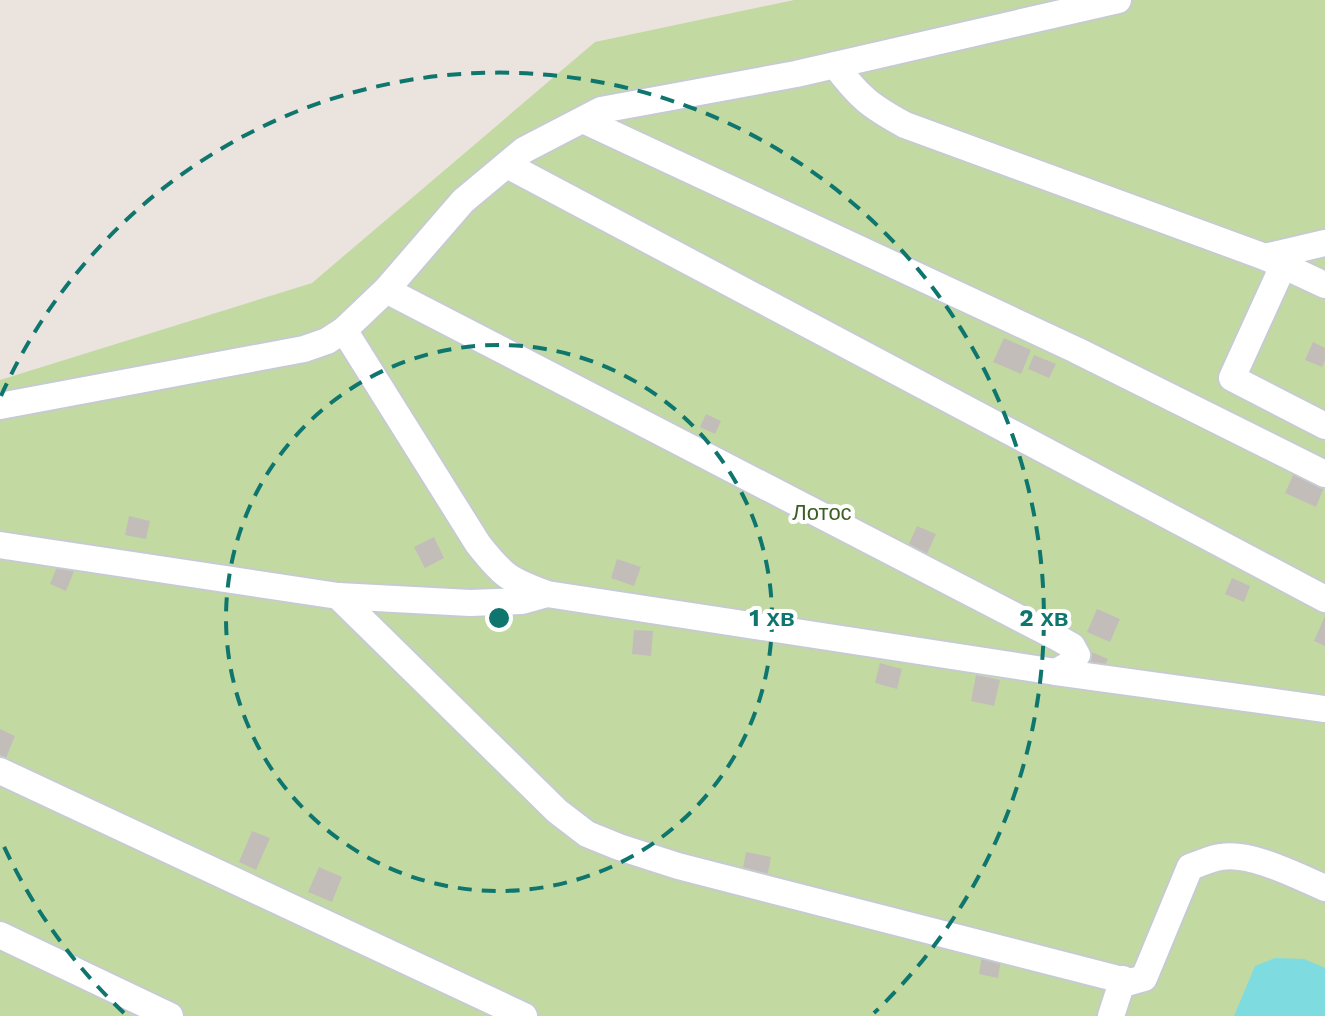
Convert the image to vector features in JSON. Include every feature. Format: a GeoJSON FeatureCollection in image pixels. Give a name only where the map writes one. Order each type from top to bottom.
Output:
{"type":"FeatureCollection","features":[{"type":"Feature","properties":{"kind":"lane"},"geometry":{"type":"LineString","coordinates":[[0,406],[304,349],[327,341],[344,330],[386,290],[463,201],[524,150],[601,110],[835,65],[1118,0]]}},
{"type":"Feature","properties":{"kind":"lane"},"geometry":{"type":"LineString","coordinates":[[835,65],[855,91],[874,108],[905,125],[1274,261],[1325,285]]}},
{"type":"Feature","properties":{"kind":"lane"},"geometry":{"type":"LineString","coordinates":[[583,120],[1076,350],[1325,474]]}},
{"type":"Feature","properties":{"kind":"lane"},"geometry":{"type":"LineString","coordinates":[[507,165],[1325,599]]}},
{"type":"Feature","properties":{"kind":"lane"},"geometry":{"type":"LineString","coordinates":[[1274,261],[1325,243]]}},
{"type":"Feature","properties":{"kind":"lane"},"geometry":{"type":"LineString","coordinates":[[1274,261],[1232,378],[1325,426]]}},
{"type":"Feature","properties":{"kind":"lane"},"geometry":{"type":"LineString","coordinates":[[386,290],[1072,646],[1077,655],[1070,664],[1056,672]]}},
{"type":"Feature","properties":{"kind":"lane"},"geometry":{"type":"LineString","coordinates":[[344,330],[478,544],[497,568],[514,581],[547,594],[1056,672],[1325,709]]}},
{"type":"Feature","properties":{"kind":"lane"},"geometry":{"type":"LineString","coordinates":[[0,545],[338,596],[470,603],[522,601],[547,594]]}},
{"type":"Feature","properties":{"kind":"lane"},"geometry":{"type":"LineString","coordinates":[[338,596],[557,811],[587,834],[678,866],[1130,982],[1144,978],[1190,867],[1222,857],[1249,859],[1277,867],[1325,888]]}},
{"type":"Feature","properties":{"kind":"lane"},"geometry":{"type":"LineString","coordinates":[[0,771],[524,1016]]}},
{"type":"Feature","properties":{"kind":"lane"},"geometry":{"type":"LineString","coordinates":[[0,935],[170,1016]]}},
{"type":"Feature","properties":{"kind":"lane"},"geometry":{"type":"LineString","coordinates":[[1111,1016],[1123,979]]}},
{"type":"Feature","properties":{"kind":"green space","name":"Лотос"},"geometry":{"type":"Polygon","coordinates":[[[794,0],[1325,0],[1325,1016],[0,1016],[0,380],[312,283],[595,42],[794,0]]]}},
{"type":"Feature","properties":{"kind":"water"},"geometry":{"type":"Polygon","coordinates":[[[1275,958],[1304,959],[1325,968],[1325,1016],[1234,1016],[1255,966],[1275,958]]]}},
{"type":"Feature","properties":{"kind":"building"},"geometry":{"type":"Polygon","coordinates":[[[1004,338],[1031,350],[1021,374],[993,362],[1004,338]]]}},
{"type":"Feature","properties":{"kind":"building"},"geometry":{"type":"Polygon","coordinates":[[[1313,342],[1325,348],[1322,367],[1305,360],[1313,342]]]}},
{"type":"Feature","properties":{"kind":"building"},"geometry":{"type":"Polygon","coordinates":[[[1034,355],[1056,364],[1049,378],[1028,369],[1034,355]]]}},
{"type":"Feature","properties":{"kind":"building"},"geometry":{"type":"Polygon","coordinates":[[[706,414],[721,421],[715,434],[700,427],[706,414]]]}},
{"type":"Feature","properties":{"kind":"building"},"geometry":{"type":"Polygon","coordinates":[[[1295,471],[1325,485],[1316,507],[1285,493],[1295,471]]]}},
{"type":"Feature","properties":{"kind":"building"},"geometry":{"type":"Polygon","coordinates":[[[129,516],[150,521],[146,539],[125,535],[129,516]]]}},
{"type":"Feature","properties":{"kind":"building"},"geometry":{"type":"Polygon","coordinates":[[[917,526],[936,534],[926,556],[907,548],[917,526]]]}},
{"type":"Feature","properties":{"kind":"building"},"geometry":{"type":"Polygon","coordinates":[[[434,537],[444,558],[425,568],[414,547],[434,537]]]}},
{"type":"Feature","properties":{"kind":"building"},"geometry":{"type":"Polygon","coordinates":[[[617,559],[641,567],[634,586],[611,578],[617,559]]]}},
{"type":"Feature","properties":{"kind":"building"},"geometry":{"type":"Polygon","coordinates":[[[59,562],[75,569],[66,591],[50,584],[59,562]]]}},
{"type":"Feature","properties":{"kind":"building"},"geometry":{"type":"Polygon","coordinates":[[[1232,578],[1250,586],[1244,602],[1225,594],[1232,578]]]}},
{"type":"Feature","properties":{"kind":"building"},"geometry":{"type":"Polygon","coordinates":[[[1097,609],[1120,619],[1110,642],[1087,632],[1097,609]]]}},
{"type":"Feature","properties":{"kind":"building"},"geometry":{"type":"Polygon","coordinates":[[[1325,616],[1325,646],[1314,641],[1325,616]]]}},
{"type":"Feature","properties":{"kind":"building"},"geometry":{"type":"Polygon","coordinates":[[[634,630],[653,631],[651,656],[632,654],[634,630]]]}},
{"type":"Feature","properties":{"kind":"building"},"geometry":{"type":"Polygon","coordinates":[[[1087,650],[1108,659],[1103,670],[1082,661],[1087,650]]]}},
{"type":"Feature","properties":{"kind":"building"},"geometry":{"type":"Polygon","coordinates":[[[880,663],[902,669],[897,689],[875,683],[880,663]]]}},
{"type":"Feature","properties":{"kind":"building"},"geometry":{"type":"Polygon","coordinates":[[[976,675],[1000,680],[994,706],[971,701],[976,675]]]}},
{"type":"Feature","properties":{"kind":"building"},"geometry":{"type":"Polygon","coordinates":[[[0,729],[15,736],[6,758],[0,755],[0,729]]]}},
{"type":"Feature","properties":{"kind":"building"},"geometry":{"type":"Polygon","coordinates":[[[252,831],[270,838],[256,870],[239,862],[252,831]]]}},
{"type":"Feature","properties":{"kind":"building"},"geometry":{"type":"Polygon","coordinates":[[[746,852],[771,857],[767,878],[742,873],[746,852]]]}},
{"type":"Feature","properties":{"kind":"building"},"geometry":{"type":"Polygon","coordinates":[[[319,867],[342,877],[332,902],[308,892],[319,867]]]}},
{"type":"Feature","properties":{"kind":"building"},"geometry":{"type":"Polygon","coordinates":[[[982,955],[1001,959],[998,978],[979,974],[982,955]]]}}]}
